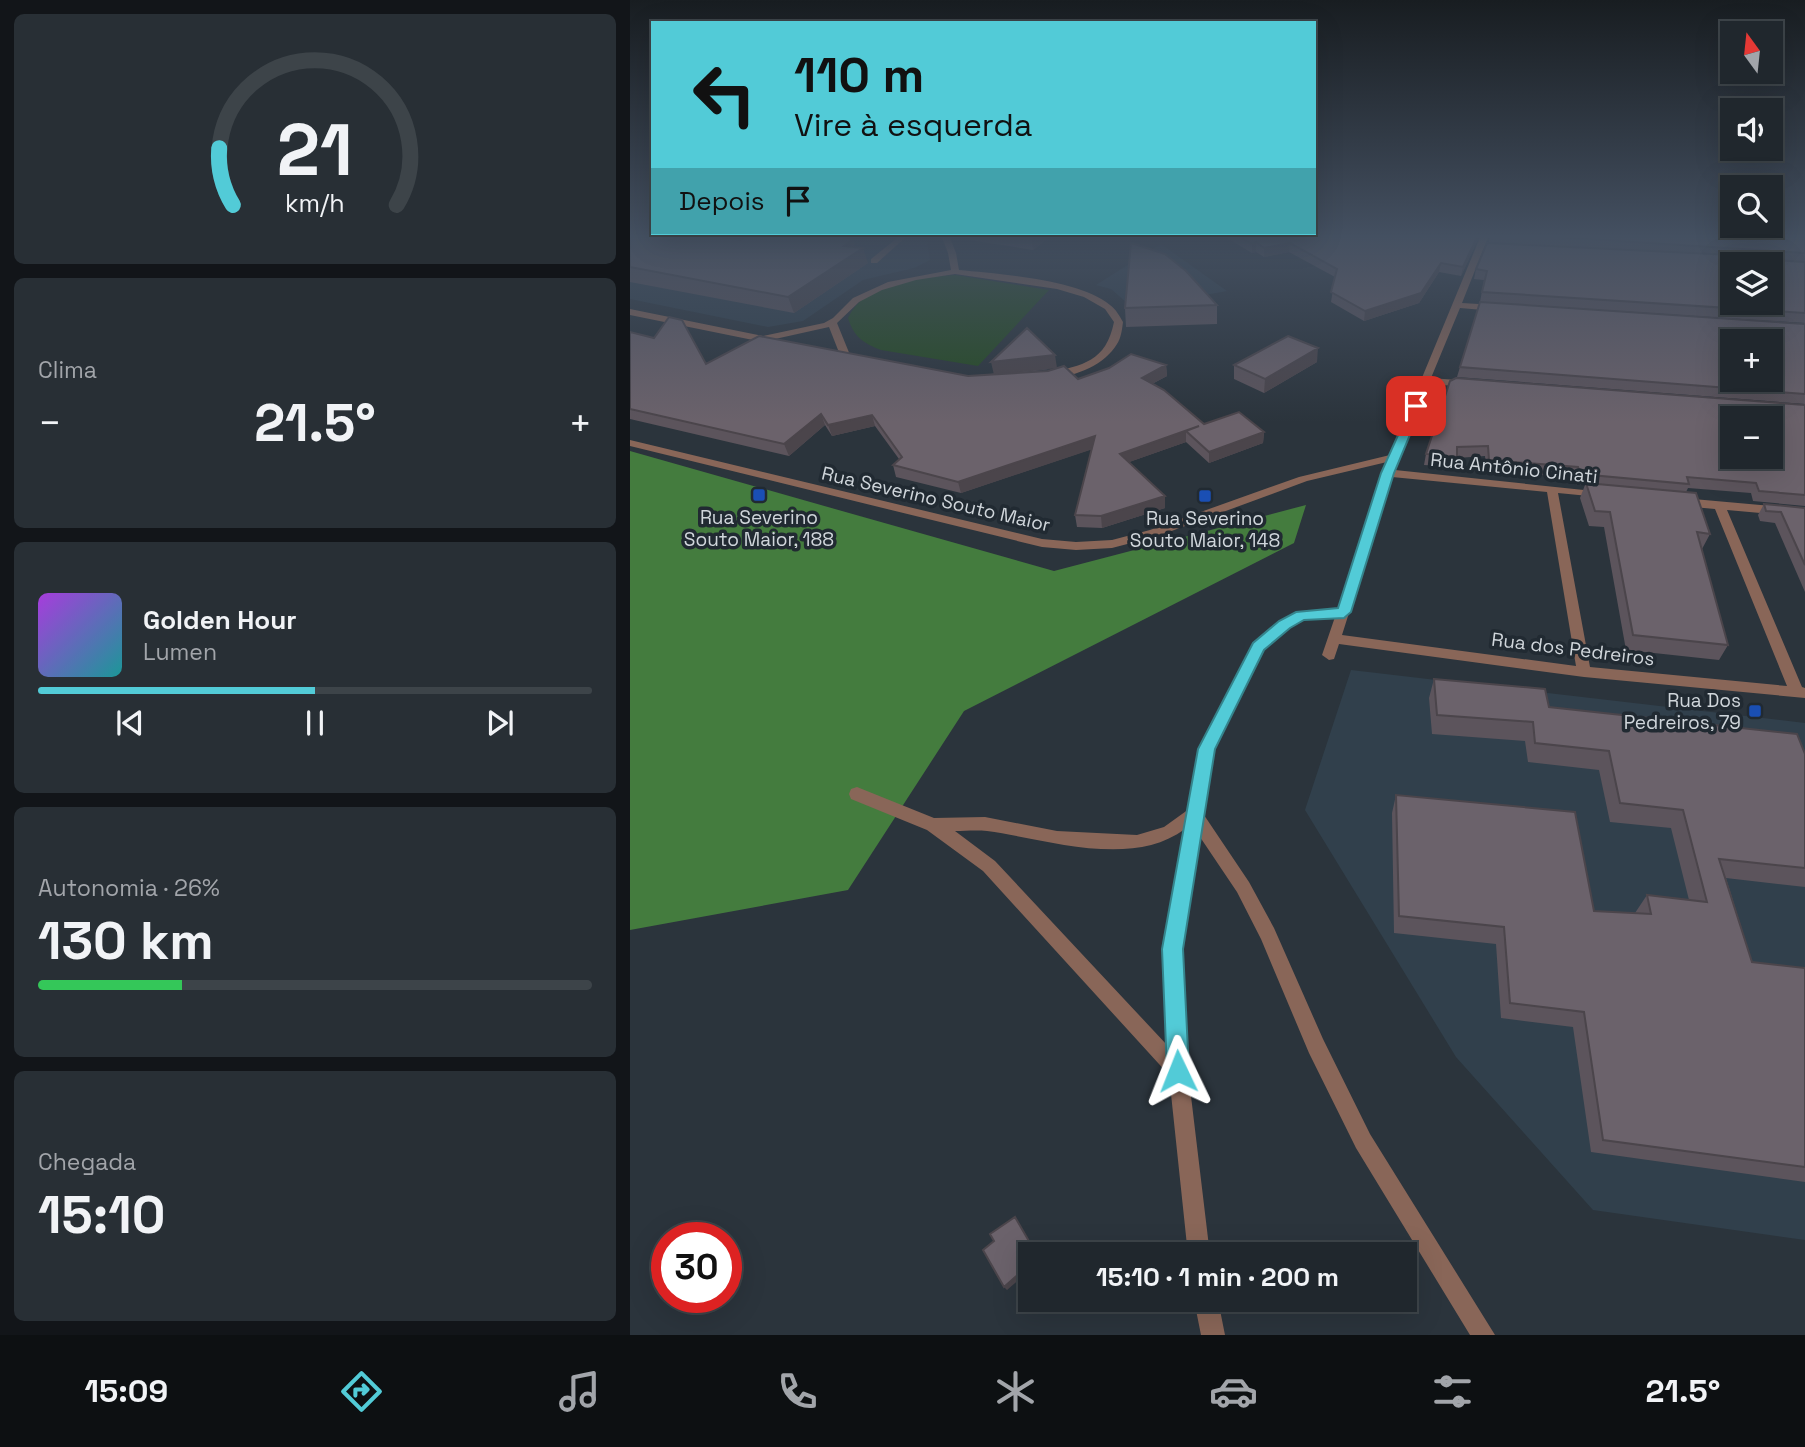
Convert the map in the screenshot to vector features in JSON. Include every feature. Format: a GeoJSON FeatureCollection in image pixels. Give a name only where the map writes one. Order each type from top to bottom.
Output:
{"type":"FeatureCollection","features":[{"type":"Feature","properties":{"kind":"street"},"geometry":{"type":"LineString","coordinates":[[764,339],[832,322],[842,311],[863,297]]}},
{"type":"Feature","properties":{"kind":"street"},"geometry":{"type":"LineString","coordinates":[[1040,377],[1083,367],[1110,350],[1118,337],[1118,315],[1093,297]]}},
{"type":"Feature","properties":{"kind":"street"},"geometry":{"type":"LineString","coordinates":[[1329,655],[1388,473],[1458,297]]}},
{"type":"Feature","properties":{"kind":"street"},"geometry":{"type":"LineString","coordinates":[[1455,305],[1510,309]]}},
{"type":"Feature","properties":{"kind":"street"},"geometry":{"type":"LineString","coordinates":[[630,312],[791,344]]}},
{"type":"Feature","properties":{"kind":"street"},"geometry":{"type":"LineString","coordinates":[[630,321],[640,315]]}},
{"type":"Feature","properties":{"kind":"street"},"geometry":{"type":"LineString","coordinates":[[831,352],[850,355],[832,322]]}},
{"type":"Feature","properties":{"kind":"street"},"geometry":{"type":"LineString","coordinates":[[1427,381],[1481,385]]}},
{"type":"Feature","properties":{"kind":"street","name":"Rua Severino Souto Maior"},"geometry":{"type":"LineString","coordinates":[[630,443],[1042,543],[1076,546],[1112,544],[1154,533],[1303,479],[1394,457]]}},
{"type":"Feature","properties":{"kind":"street","name":"Rua Antônio Cinati"},"geometry":{"type":"LineString","coordinates":[[1388,473],[1616,496]]}},
{"type":"Feature","properties":{"kind":"street"},"geometry":{"type":"LineString","coordinates":[[1552,490],[1584,672]]}},
{"type":"Feature","properties":{"kind":"street"},"geometry":{"type":"LineString","coordinates":[[1668,501],[1805,513]]}},
{"type":"Feature","properties":{"kind":"street"},"geometry":{"type":"LineString","coordinates":[[1720,506],[1801,692]]}},
{"type":"Feature","properties":{"kind":"street"},"geometry":{"type":"LineString","coordinates":[[1198,1242],[1178,1071],[1173,949],[1206,749],[1258,647],[1284,624],[1301,615],[1344,612]]}},
{"type":"Feature","properties":{"kind":"street","name":"Rua dos Pedreiros"},"geometry":{"type":"LineString","coordinates":[[1336,639],[1584,672],[1801,692]]}},
{"type":"Feature","properties":{"kind":"street"},"geometry":{"type":"LineString","coordinates":[[857,793],[933,825],[989,866],[1178,1071]]}},
{"type":"Feature","properties":{"kind":"street"},"geometry":{"type":"LineString","coordinates":[[933,825],[985,824],[1057,838],[1137,842],[1169,832],[1194,814]]}},
{"type":"Feature","properties":{"kind":"street"},"geometry":{"type":"LineString","coordinates":[[1194,814],[1243,887],[1268,934],[1317,1046],[1363,1141],[1483,1335]]}},
{"type":"Feature","properties":{"kind":"street"},"geometry":{"type":"LineString","coordinates":[[1208,1312],[1213,1335]]}},
{"type":"Feature","properties":{"kind":"shaded area"},"geometry":{"type":"Polygon","coordinates":[[[838,297],[803,321],[768,327],[630,299],[838,297]]]}},
{"type":"Feature","properties":{"kind":"shaded area"},"geometry":{"type":"Polygon","coordinates":[[[1121,297],[1192,297],[1133,308],[1121,297]]]}},
{"type":"Feature","properties":{"kind":"shaded area"},"geometry":{"type":"Polygon","coordinates":[[[1351,670],[1805,723],[1805,1240],[1593,1210],[1456,1057],[1305,810],[1351,670]]]}},
{"type":"Feature","properties":{"kind":"green space"},"geometry":{"type":"Polygon","coordinates":[[[866,297],[1042,297],[978,366],[881,350],[864,342],[856,335],[848,318],[866,297]]]}},
{"type":"Feature","properties":{"kind":"green space"},"geometry":{"type":"Polygon","coordinates":[[[630,451],[1054,571],[1306,505],[1294,543],[964,711],[848,890],[630,930],[630,451]]]}},
{"type":"Feature","properties":{"kind":"building"},"geometry":{"type":"Polygon","coordinates":[[[1126,297],[1210,297],[1217,305],[1125,308],[1126,297]]]}},
{"type":"Feature","properties":{"kind":"building"},"geometry":{"type":"Polygon","coordinates":[[[1340,297],[1408,297],[1365,311],[1340,297]]]}},
{"type":"Feature","properties":{"kind":"building"},"geometry":{"type":"Polygon","coordinates":[[[1564,297],[1720,297],[1720,307],[1564,297]]]}},
{"type":"Feature","properties":{"kind":"building"},"geometry":{"type":"Polygon","coordinates":[[[1783,297],[1805,297],[1805,313],[1783,312],[1783,297]]]}},
{"type":"Feature","properties":{"kind":"building"},"geometry":{"type":"Polygon","coordinates":[[[1480,302],[1805,324],[1805,394],[1779,392],[1783,392],[1783,329],[1720,329],[1720,387],[1460,367],[1480,302]]]}},
{"type":"Feature","properties":{"kind":"building"},"geometry":{"type":"Polygon","coordinates":[[[669,317],[682,320],[706,364],[759,336],[968,376],[1048,371],[1064,366],[1078,379],[1109,368],[1131,354],[1166,365],[1142,378],[1164,390],[1204,424],[1239,412],[1264,432],[1209,452],[1186,431],[1199,426],[1120,454],[1165,496],[1101,516],[1075,515],[1095,436],[958,482],[893,465],[902,457],[872,415],[828,425],[821,414],[784,444],[630,409],[630,332],[654,338],[669,317]]]}},
{"type":"Feature","properties":{"kind":"building"},"geometry":{"type":"Polygon","coordinates":[[[1027,328],[1055,355],[991,362],[1027,328]]]}},
{"type":"Feature","properties":{"kind":"building"},"geometry":{"type":"Polygon","coordinates":[[[1288,336],[1318,348],[1265,379],[1234,365],[1288,336]]]}},
{"type":"Feature","properties":{"kind":"building"},"geometry":{"type":"Polygon","coordinates":[[[1456,378],[1805,405],[1805,495],[1759,491],[1756,483],[1687,477],[1689,484],[1580,474],[1578,467],[1489,460],[1488,446],[1457,447],[1457,457],[1426,454],[1450,381],[1456,378]]]}},
{"type":"Feature","properties":{"kind":"building"},"geometry":{"type":"Polygon","coordinates":[[[1586,483],[1696,493],[1710,534],[1697,532],[1728,645],[1633,635],[1610,512],[1595,511],[1586,483]]]}},
{"type":"Feature","properties":{"kind":"building"},"geometry":{"type":"Polygon","coordinates":[[[1764,504],[1805,508],[1805,565],[1781,512],[1766,511],[1764,504]]]}},
{"type":"Feature","properties":{"kind":"building"},"geometry":{"type":"Polygon","coordinates":[[[1434,679],[1545,689],[1549,707],[1797,734],[1805,754],[1805,868],[1719,859],[1752,962],[1805,968],[1805,1167],[1603,1140],[1584,1012],[1510,1003],[1504,927],[1399,916],[1396,795],[1575,812],[1594,911],[1651,914],[1647,895],[1707,902],[1683,810],[1620,803],[1609,751],[1535,743],[1533,722],[1437,715],[1434,679]]]}},
{"type":"Feature","properties":{"kind":"building"},"geometry":{"type":"Polygon","coordinates":[[[1015,1217],[1029,1242],[1018,1242],[1018,1275],[1004,1287],[983,1250],[994,1241],[990,1234],[1015,1217]]]}},
{"type":"Feature","properties":{"kind":"place","name":"Rua Severino Souto Maior, 188"},"geometry":{"type":"Point","coordinates":[759,495]}},
{"type":"Feature","properties":{"kind":"place","name":"Rua Severino Souto Maior, 148"},"geometry":{"type":"Point","coordinates":[1205,496]}},
{"type":"Feature","properties":{"kind":"place","name":"Rua Dos Pedreiros, 79"},"geometry":{"type":"Point","coordinates":[1755,711]}},
{"type":"Feature","properties":{"kind":"route"},"geometry":{"type":"LineString","coordinates":[[1178,1071],[1173,949],[1206,749],[1258,647],[1284,624],[1301,615],[1344,612],[1388,473],[1416,406]]}}]}
